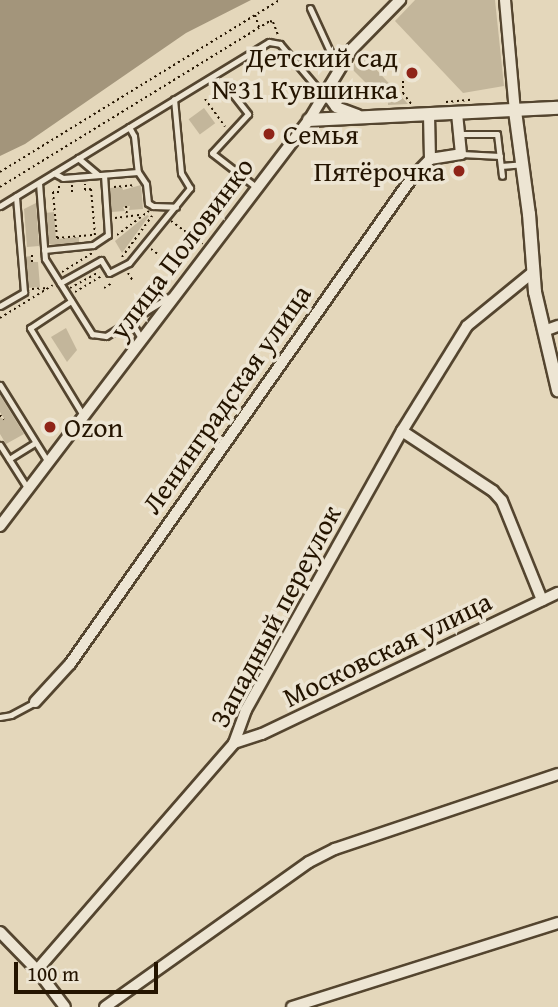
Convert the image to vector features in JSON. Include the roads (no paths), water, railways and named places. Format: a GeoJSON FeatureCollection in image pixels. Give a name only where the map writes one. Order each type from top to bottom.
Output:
{"type":"FeatureCollection","features":[{"type":"Feature","properties":{"kind":"street","name":"улица Половинко"},"geometry":{"type":"LineString","coordinates":[[0,526],[309,120],[352,49],[400,0]]}},
{"type":"Feature","properties":{"kind":"street"},"geometry":{"type":"LineString","coordinates":[[505,0],[532,273],[558,390]]}},
{"type":"Feature","properties":{"kind":"street"},"geometry":{"type":"LineString","coordinates":[[325,94],[343,111],[373,117]]}},
{"type":"Feature","properties":{"kind":"street"},"geometry":{"type":"LineString","coordinates":[[309,120],[425,111],[457,113],[558,108]]}},
{"type":"Feature","properties":{"kind":"street"},"geometry":{"type":"LineString","coordinates":[[425,111],[430,159],[461,154],[457,113]]}},
{"type":"Feature","properties":{"kind":"street","name":"Ленинградская улица"},"geometry":{"type":"LineString","coordinates":[[34,702],[70,664],[411,179],[430,159]]}},
{"type":"Feature","properties":{"kind":"street","name":"Западный переулок"},"geometry":{"type":"LineString","coordinates":[[37,970],[234,743],[246,710],[402,431],[467,326],[532,273]]}},
{"type":"Feature","properties":{"kind":"street"},"geometry":{"type":"LineString","coordinates":[[544,331],[558,326]]}},
{"type":"Feature","properties":{"kind":"street"},"geometry":{"type":"LineString","coordinates":[[402,431],[493,491],[502,501],[542,600]]}},
{"type":"Feature","properties":{"kind":"street","name":"Московская улица"},"geometry":{"type":"LineString","coordinates":[[234,743],[262,734],[558,593]]}},
{"type":"Feature","properties":{"kind":"street"},"geometry":{"type":"LineString","coordinates":[[105,1007],[298,869],[326,853],[558,774]]}},
{"type":"Feature","properties":{"kind":"street"},"geometry":{"type":"LineString","coordinates":[[292,1007],[558,923]]}},
{"type":"Feature","properties":{"kind":"street"},"geometry":{"type":"LineString","coordinates":[[0,932],[37,970],[65,1007]]}},
{"type":"Feature","properties":{"kind":"lane"},"geometry":{"type":"LineString","coordinates":[[310,8],[339,71]]}},
{"type":"Feature","properties":{"kind":"lane"},"geometry":{"type":"LineString","coordinates":[[0,206],[264,44],[278,43],[325,94]]}},
{"type":"Feature","properties":{"kind":"lane"},"geometry":{"type":"LineString","coordinates":[[231,92],[248,114],[213,155],[257,187]]}},
{"type":"Feature","properties":{"kind":"lane"},"geometry":{"type":"LineString","coordinates":[[60,284],[101,260],[107,270],[129,263],[191,186],[181,173],[174,99]]}},
{"type":"Feature","properties":{"kind":"lane"},"geometry":{"type":"LineString","coordinates":[[129,127],[135,138],[138,172],[146,184],[149,204],[176,207]]}},
{"type":"Feature","properties":{"kind":"lane"},"geometry":{"type":"LineString","coordinates":[[459,134],[497,134],[502,176]]}},
{"type":"Feature","properties":{"kind":"lane"},"geometry":{"type":"LineString","coordinates":[[461,154],[500,156]]}},
{"type":"Feature","properties":{"kind":"lane"},"geometry":{"type":"LineString","coordinates":[[44,252],[95,244],[108,234],[101,175],[78,158]]}},
{"type":"Feature","properties":{"kind":"lane"},"geometry":{"type":"LineString","coordinates":[[501,166],[522,164]]}},
{"type":"Feature","properties":{"kind":"lane"},"geometry":{"type":"LineString","coordinates":[[54,173],[63,178],[138,172]]}},
{"type":"Feature","properties":{"kind":"lane"},"geometry":{"type":"LineString","coordinates":[[38,183],[44,252],[89,331],[97,336],[106,336],[174,294]]}},
{"type":"Feature","properties":{"kind":"lane"},"geometry":{"type":"LineString","coordinates":[[0,306],[23,295],[24,290],[16,196]]}},
{"type":"Feature","properties":{"kind":"lane"},"geometry":{"type":"LineString","coordinates":[[71,301],[30,328],[83,415]]}},
{"type":"Feature","properties":{"kind":"lane"},"geometry":{"type":"LineString","coordinates":[[131,321],[141,338]]}},
{"type":"Feature","properties":{"kind":"lane"},"geometry":{"type":"LineString","coordinates":[[0,385],[48,463]]}},
{"type":"Feature","properties":{"kind":"lane"},"geometry":{"type":"LineString","coordinates":[[9,459],[35,443]]}},
{"type":"Feature","properties":{"kind":"lane"},"geometry":{"type":"LineString","coordinates":[[0,445],[28,489]]}},
{"type":"Feature","properties":{"kind":"lane"},"geometry":{"type":"LineString","coordinates":[[0,717],[10,715],[34,702]]}},
{"type":"Feature","properties":{"kind":"place","name":"Детский сад №31 Кувшинка"},"geometry":{"type":"Point","coordinates":[412,73]}},
{"type":"Feature","properties":{"kind":"place","name":"Семья"},"geometry":{"type":"Point","coordinates":[269,134]}},
{"type":"Feature","properties":{"kind":"place","name":"Пятёрочка"},"geometry":{"type":"Point","coordinates":[459,171]}},
{"type":"Feature","properties":{"kind":"place","name":"Ozon"},"geometry":{"type":"Point","coordinates":[50,427]}}]}
